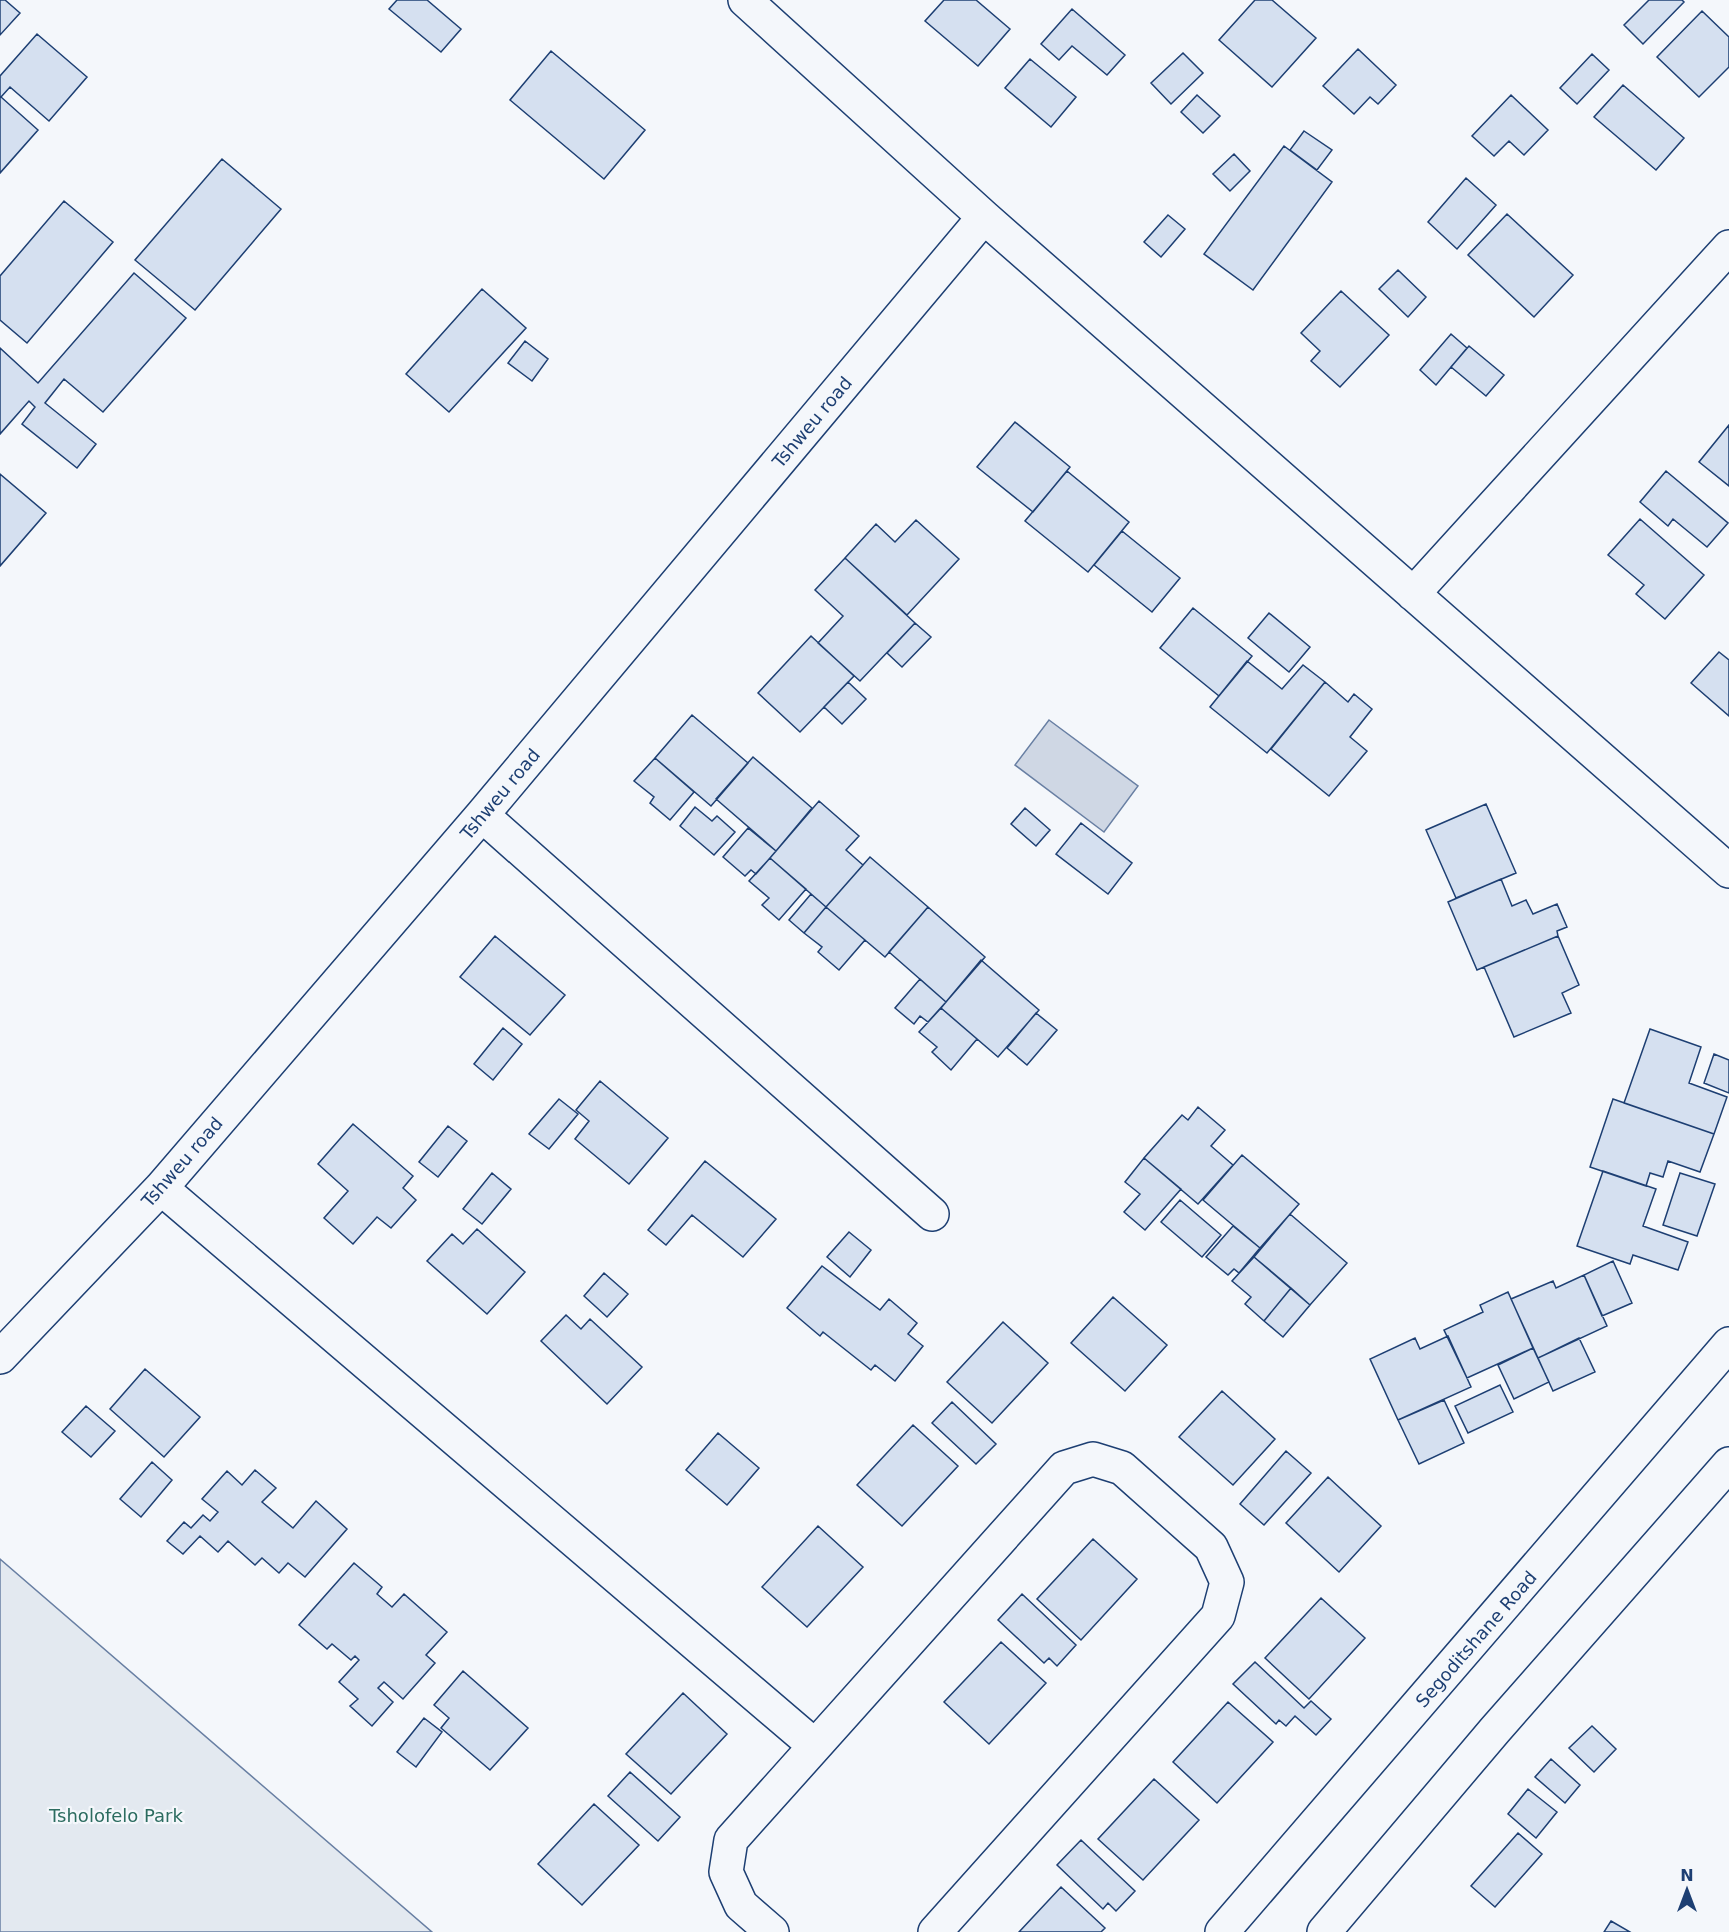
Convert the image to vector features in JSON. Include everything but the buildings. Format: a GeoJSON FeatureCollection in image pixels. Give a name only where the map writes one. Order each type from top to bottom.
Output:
{"type":"FeatureCollection","features":[{"type":"Feature","properties":{"kind":"street"},"geometry":{"type":"LineString","coordinates":[[745,0],[984,217],[1729,871]]}},
{"type":"Feature","properties":{"kind":"street","name":"Tshweu road"},"geometry":{"type":"LineString","coordinates":[[0,1357],[161,1188],[482,815],[984,217]]}},
{"type":"Feature","properties":{"kind":"street"},"geometry":{"type":"LineString","coordinates":[[1413,594],[1729,247]]}},
{"type":"Feature","properties":{"kind":"street"},"geometry":{"type":"LineString","coordinates":[[482,815],[932,1214]]}},
{"type":"Feature","properties":{"kind":"street"},"geometry":{"type":"LineString","coordinates":[[161,1188],[816,1746]]}},
{"type":"Feature","properties":{"kind":"street","name":"Segoditshane Road"},"geometry":{"type":"LineString","coordinates":[[1222,1932],[1729,1344]]}},
{"type":"Feature","properties":{"kind":"street"},"geometry":{"type":"LineString","coordinates":[[772,1932],[741,1905],[726,1872],[731,1840],[1064,1468],[1093,1459],[1122,1468],[1211,1547],[1227,1582],[1218,1616],[935,1932]]}},
{"type":"Feature","properties":{"kind":"street"},"geometry":{"type":"LineString","coordinates":[[1324,1932],[1495,1730],[1729,1464]]}},
{"type":"Feature","properties":{"kind":"green space","name":"Tsholofelo Park"},"geometry":{"type":"Polygon","coordinates":[[[0,1559],[432,1932],[0,1932],[0,1559]]]}},
{"type":"Feature","properties":{"kind":"shaded area"},"geometry":{"type":"Polygon","coordinates":[[[1049,720],[1138,786],[1104,832],[1015,765],[1049,720]]]}}]}
